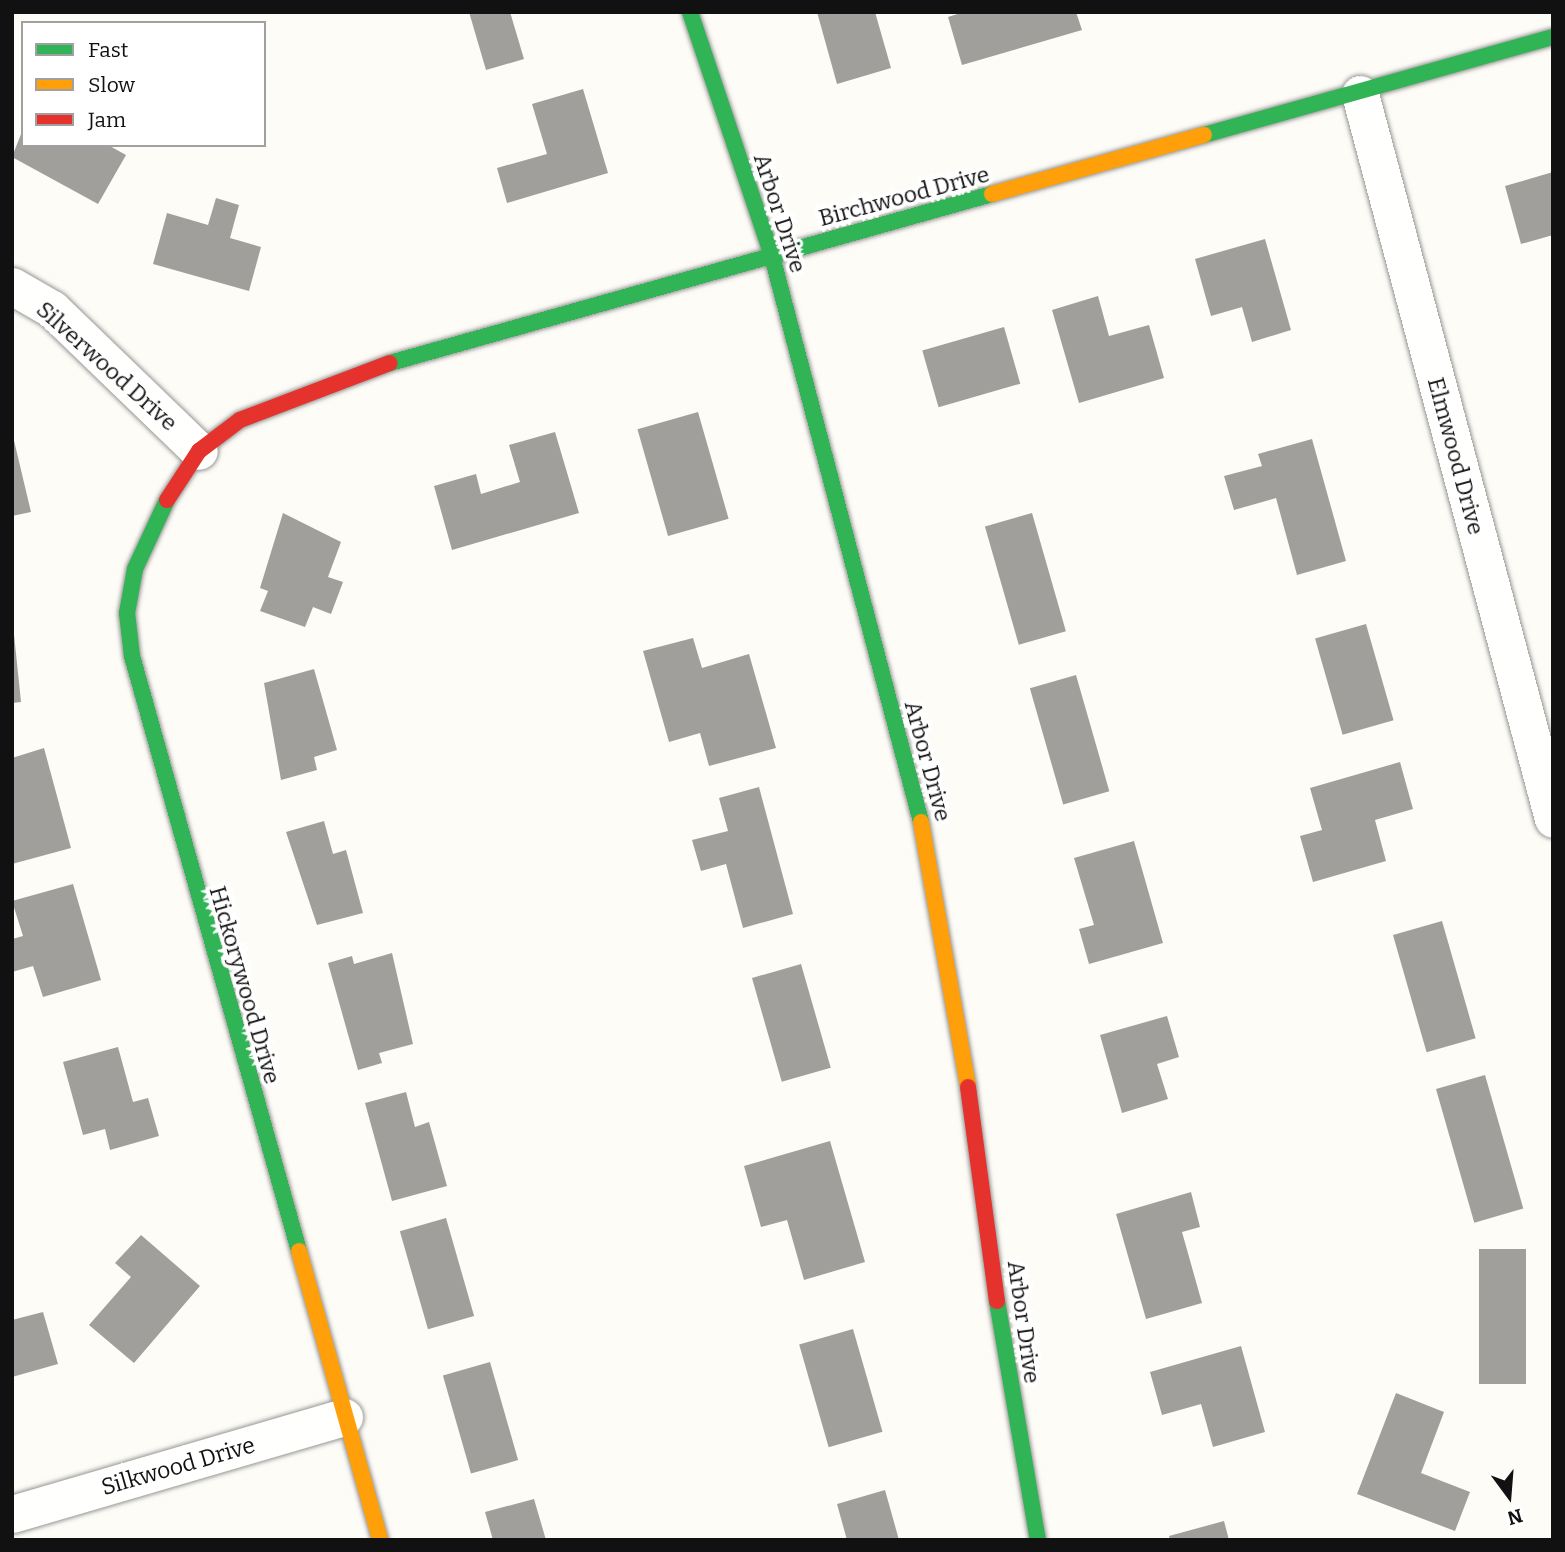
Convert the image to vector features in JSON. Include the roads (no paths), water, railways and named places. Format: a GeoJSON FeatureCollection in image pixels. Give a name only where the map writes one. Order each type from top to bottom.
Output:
{"type":"FeatureCollection","features":[{"type":"Feature","properties":{"kind":"street","name":"Arbor Drive"},"geometry":{"type":"LineString","coordinates":[[690,12],[772,256],[927,846],[952,975],[1014,1422],[1038,1540]]}},
{"type":"Feature","properties":{"kind":"street","name":"Birchwood Drive"},"geometry":{"type":"LineString","coordinates":[[199,451],[240,420],[339,377],[1360,94],[1553,37]]}},
{"type":"Feature","properties":{"kind":"street","name":"Elmwood Drive"},"geometry":{"type":"LineString","coordinates":[[1360,94],[1553,819]]}},
{"type":"Feature","properties":{"kind":"street","name":"Silverwood Drive"},"geometry":{"type":"LineString","coordinates":[[12,286],[52,309],[199,451]]}},
{"type":"Feature","properties":{"kind":"street","name":"Hickorywood Drive"},"geometry":{"type":"LineString","coordinates":[[199,451],[159,513],[135,569],[127,613],[132,656],[380,1540]]}},
{"type":"Feature","properties":{"kind":"street","name":"Silkwood Drive"},"geometry":{"type":"LineString","coordinates":[[12,1514],[344,1417]]}}]}
